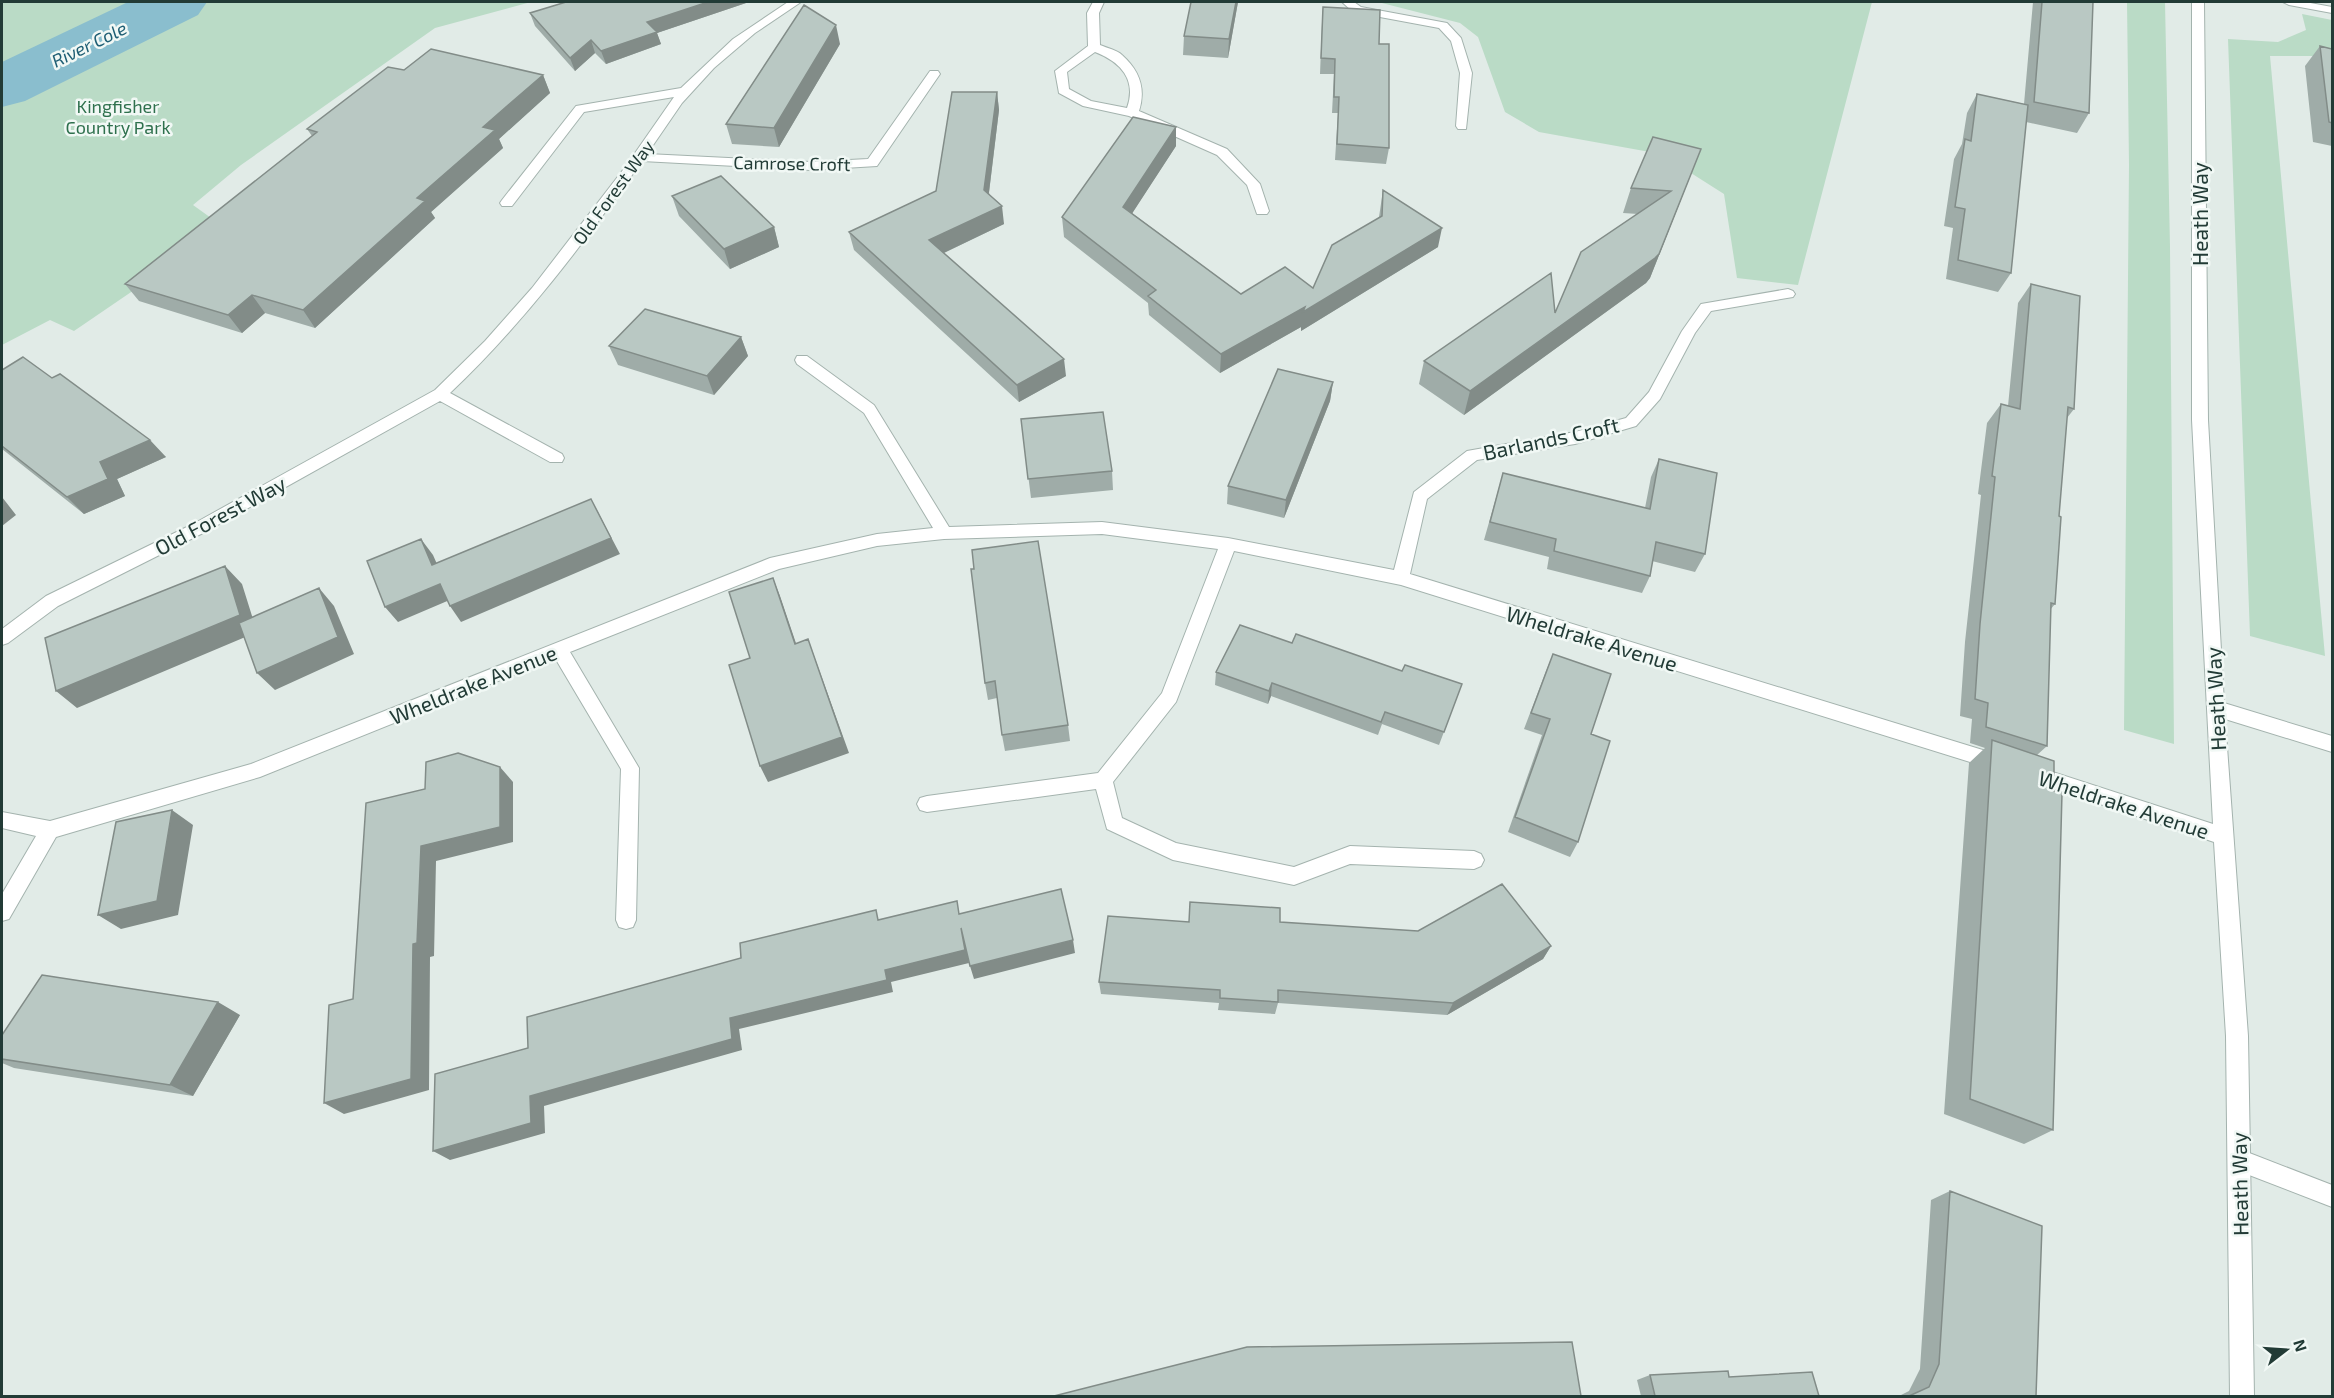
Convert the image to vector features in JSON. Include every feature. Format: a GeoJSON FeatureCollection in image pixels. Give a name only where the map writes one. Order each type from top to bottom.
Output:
{"type":"FeatureCollection","features":[{"type":"Feature","properties":{"kind":"street","name":"Old Forest Way"},"geometry":{"type":"LineString","coordinates":[[2,638],[52,601],[201,527],[440,394],[473,365],[543,285],[639,158],[685,91],[723,54],[777,11],[795,2]]}},
{"type":"Feature","properties":{"kind":"street"},"geometry":{"type":"LineString","coordinates":[[1094,47],[1093,13],[1098,2]]}},
{"type":"Feature","properties":{"kind":"street"},"geometry":{"type":"LineString","coordinates":[[1348,2],[1357,10],[1443,25],[1457,40],[1466,73],[1462,126]]}},
{"type":"Feature","properties":{"kind":"street","name":"Heath Way"},"geometry":{"type":"LineString","coordinates":[[2198,2],[2200,420],[2215,708],[2237,1036],[2242,1396]]}},
{"type":"Feature","properties":{"kind":"street"},"geometry":{"type":"LineString","coordinates":[[2289,2],[2332,9]]}},
{"type":"Feature","properties":{"kind":"street"},"geometry":{"type":"LineString","coordinates":[[1094,47],[1117,56],[1133,78],[1138,95],[1132,113]]}},
{"type":"Feature","properties":{"kind":"street"},"geometry":{"type":"LineString","coordinates":[[1094,47],[1061,71],[1063,90],[1075,100],[1088,105],[1132,113],[1222,152],[1252,184],[1262,211]]}},
{"type":"Feature","properties":{"kind":"street","name":"Camrose Croft"},"geometry":{"type":"LineString","coordinates":[[639,158],[811,166],[872,163],[934,74]]}},
{"type":"Feature","properties":{"kind":"street"},"geometry":{"type":"LineString","coordinates":[[507,203],[580,109],[685,91]]}},
{"type":"Feature","properties":{"kind":"street","name":"Barlands Croft"},"geometry":{"type":"LineString","coordinates":[[1401,578],[1420,496],[1473,454],[1575,438],[1631,422],[1655,395],[1689,331],[1706,307],[1788,294]]}},
{"type":"Feature","properties":{"kind":"street"},"geometry":{"type":"LineString","coordinates":[[802,360],[869,409],[944,533]]}},
{"type":"Feature","properties":{"kind":"street"},"geometry":{"type":"LineString","coordinates":[[440,394],[556,458]]}},
{"type":"Feature","properties":{"kind":"street","name":"Wheldrake Avenue"},"geometry":{"type":"LineString","coordinates":[[2,820],[50,830],[253,771],[776,563],[877,540],[944,533],[1102,528],[1228,544],[1401,578],[1966,752],[2223,836]]}},
{"type":"Feature","properties":{"kind":"street"},"geometry":{"type":"LineString","coordinates":[[927,804],[1103,780],[1170,697],[1228,544]]}},
{"type":"Feature","properties":{"kind":"street"},"geometry":{"type":"LineString","coordinates":[[559,649],[630,768],[626,920]]}},
{"type":"Feature","properties":{"kind":"street"},"geometry":{"type":"LineString","coordinates":[[2215,708],[2332,744]]}},
{"type":"Feature","properties":{"kind":"street"},"geometry":{"type":"LineString","coordinates":[[1103,780],[1114,823],[1173,850],[1195,855],[1294,876],[1350,855],[1474,860]]}},
{"type":"Feature","properties":{"kind":"street"},"geometry":{"type":"LineString","coordinates":[[2,912],[50,830]]}},
{"type":"Feature","properties":{"kind":"street"},"geometry":{"type":"LineString","coordinates":[[2239,1160],[2332,1196]]}},
{"type":"Feature","properties":{"kind":"green space","name":"Kingfisher Country Park"},"geometry":{"type":"Polygon","coordinates":[[[2,2],[531,2],[435,28],[241,165],[193,205],[225,228],[74,331],[50,320],[2,345],[2,2]]]}},
{"type":"Feature","properties":{"kind":"green space"},"geometry":{"type":"Polygon","coordinates":[[[1378,2],[1872,2],[1798,285],[1737,278],[1724,194],[1661,154],[1539,132],[1505,112],[1478,37],[1460,23],[1378,2]]]}},
{"type":"Feature","properties":{"kind":"green space"},"geometry":{"type":"Polygon","coordinates":[[[2127,2],[2165,2],[2170,247],[2174,744],[2124,730],[2129,165],[2127,2]]]}},
{"type":"Feature","properties":{"kind":"green space"},"geometry":{"type":"Polygon","coordinates":[[[2302,14],[2332,20],[2332,51],[2321,56],[2270,56],[2325,656],[2250,636],[2228,39],[2278,42],[2306,30],[2302,14]]]}},
{"type":"Feature","properties":{"kind":"building"},"geometry":{"type":"Polygon","coordinates":[[[566,2],[708,2],[647,22],[657,32],[601,51],[591,40],[570,58],[530,13],[566,2]]]}},
{"type":"Feature","properties":{"kind":"building"},"geometry":{"type":"Polygon","coordinates":[[[1191,2],[1236,2],[1229,39],[1184,36],[1191,2]]]}},
{"type":"Feature","properties":{"kind":"building"},"geometry":{"type":"Polygon","coordinates":[[[2042,2],[2093,2],[2089,113],[2034,102],[2042,2]]]}},
{"type":"Feature","properties":{"kind":"building"},"geometry":{"type":"Polygon","coordinates":[[[804,5],[836,25],[774,128],[726,124],[804,5]]]}},
{"type":"Feature","properties":{"kind":"building"},"geometry":{"type":"Polygon","coordinates":[[[1323,7],[1380,10],[1379,44],[1389,44],[1389,148],[1337,144],[1339,97],[1334,97],[1335,59],[1321,58],[1323,7]]]}},
{"type":"Feature","properties":{"kind":"building"},"geometry":{"type":"Polygon","coordinates":[[[2320,46],[2332,49],[2332,123],[2329,122],[2320,46]]]}},
{"type":"Feature","properties":{"kind":"building"},"geometry":{"type":"Polygon","coordinates":[[[431,49],[543,75],[483,127],[495,130],[417,198],[425,201],[303,310],[252,295],[228,315],[125,284],[317,132],[307,129],[388,67],[404,70],[431,49]]]}},
{"type":"Feature","properties":{"kind":"building"},"geometry":{"type":"Polygon","coordinates":[[[952,92],[997,92],[984,190],[1002,206],[929,240],[1064,359],[1017,385],[849,232],[936,191],[952,92]]]}},
{"type":"Feature","properties":{"kind":"building"},"geometry":{"type":"Polygon","coordinates":[[[1977,94],[2028,105],[2011,273],[1958,260],[1965,209],[1955,207],[1965,139],[1971,141],[1977,94]]]}},
{"type":"Feature","properties":{"kind":"building"},"geometry":{"type":"Polygon","coordinates":[[[1133,117],[1176,127],[1123,207],[1241,294],[1285,267],[1313,288],[1332,245],[1382,216],[1383,190],[1442,228],[1303,312],[1305,307],[1221,354],[1148,296],[1156,290],[1062,217],[1133,117]]]}},
{"type":"Feature","properties":{"kind":"building"},"geometry":{"type":"Polygon","coordinates":[[[1653,137],[1701,149],[1659,254],[1655,258],[1470,391],[1424,361],[1551,273],[1555,313],[1581,252],[1671,191],[1631,188],[1653,137]]]}},
{"type":"Feature","properties":{"kind":"building"},"geometry":{"type":"Polygon","coordinates":[[[721,176],[774,227],[724,249],[672,196],[721,176]]]}},
{"type":"Feature","properties":{"kind":"building"},"geometry":{"type":"Polygon","coordinates":[[[2031,284],[2080,296],[2074,409],[2068,407],[2059,516],[2061,517],[2055,604],[2051,603],[2047,746],[1986,727],[1988,703],[1975,699],[1995,477],[1992,476],[2001,404],[2020,409],[2031,284]]]}},
{"type":"Feature","properties":{"kind":"building"},"geometry":{"type":"Polygon","coordinates":[[[645,309],[741,337],[707,376],[609,346],[645,309]]]}},
{"type":"Feature","properties":{"kind":"building"},"geometry":{"type":"Polygon","coordinates":[[[23,357],[52,378],[60,374],[150,440],[100,462],[108,479],[67,497],[2,446],[2,370],[23,357]]]}},
{"type":"Feature","properties":{"kind":"building"},"geometry":{"type":"Polygon","coordinates":[[[1278,369],[1333,382],[1286,500],[1228,486],[1278,369]]]}},
{"type":"Feature","properties":{"kind":"building"},"geometry":{"type":"Polygon","coordinates":[[[1103,412],[1112,471],[1028,479],[1021,419],[1103,412]]]}},
{"type":"Feature","properties":{"kind":"building"},"geometry":{"type":"Polygon","coordinates":[[[1659,459],[1717,473],[1705,554],[1656,542],[1650,576],[1554,551],[1556,539],[1490,522],[1503,473],[1650,509],[1659,459]]]}},
{"type":"Feature","properties":{"kind":"building"},"geometry":{"type":"Polygon","coordinates":[[[591,499],[611,538],[450,606],[440,584],[385,607],[367,561],[421,539],[432,565],[591,499]]]}},
{"type":"Feature","properties":{"kind":"building"},"geometry":{"type":"Polygon","coordinates":[[[1038,541],[1068,725],[1002,735],[995,681],[985,683],[971,569],[974,569],[972,550],[1038,541]]]}},
{"type":"Feature","properties":{"kind":"building"},"geometry":{"type":"Polygon","coordinates":[[[225,566],[240,615],[56,691],[45,638],[225,566]]]}},
{"type":"Feature","properties":{"kind":"building"},"geometry":{"type":"Polygon","coordinates":[[[773,578],[795,644],[808,639],[842,737],[760,766],[729,665],[750,658],[729,592],[773,578]]]}},
{"type":"Feature","properties":{"kind":"building"},"geometry":{"type":"Polygon","coordinates":[[[319,588],[338,637],[257,673],[239,623],[319,588]]]}},
{"type":"Feature","properties":{"kind":"building"},"geometry":{"type":"Polygon","coordinates":[[[1240,625],[1292,643],[1296,634],[1402,671],[1405,665],[1462,684],[1444,732],[1385,712],[1381,722],[1272,683],[1269,691],[1216,672],[1240,625]]]}},
{"type":"Feature","properties":{"kind":"building"},"geometry":{"type":"Polygon","coordinates":[[[1553,654],[1611,674],[1591,734],[1610,741],[1578,842],[1515,817],[1550,719],[1531,713],[1553,654]]]}},
{"type":"Feature","properties":{"kind":"building"},"geometry":{"type":"Polygon","coordinates":[[[1992,740],[2054,761],[2054,791],[2062,793],[2053,1130],[1970,1099],[1992,740]]]}},
{"type":"Feature","properties":{"kind":"building"},"geometry":{"type":"Polygon","coordinates":[[[458,753],[500,767],[500,827],[421,846],[417,943],[413,944],[411,1079],[324,1103],[329,1005],[353,999],[366,803],[425,789],[426,762],[458,753]]]}},
{"type":"Feature","properties":{"kind":"building"},"geometry":{"type":"Polygon","coordinates":[[[172,810],[157,901],[98,915],[116,822],[172,810]]]}},
{"type":"Feature","properties":{"kind":"building"},"geometry":{"type":"Polygon","coordinates":[[[1502,884],[1551,946],[1453,1003],[1278,990],[1278,1002],[1220,998],[1220,990],[1099,982],[1108,916],[1189,922],[1190,902],[1280,908],[1280,922],[1418,931],[1502,884]]]}},
{"type":"Feature","properties":{"kind":"building"},"geometry":{"type":"Polygon","coordinates":[[[1061,889],[1073,940],[970,966],[961,928],[965,950],[885,970],[887,980],[730,1018],[732,1039],[530,1096],[531,1123],[433,1151],[435,1074],[528,1048],[527,1017],[741,958],[740,943],[876,910],[878,920],[957,901],[959,914],[1061,889]]]}},
{"type":"Feature","properties":{"kind":"building"},"geometry":{"type":"Polygon","coordinates":[[[42,975],[218,1002],[170,1085],[2,1059],[2,1035],[42,975]]]}},
{"type":"Feature","properties":{"kind":"building"},"geometry":{"type":"Polygon","coordinates":[[[1950,1191],[2042,1226],[2036,1396],[1909,1396],[1929,1387],[1939,1364],[1950,1191]]]}},
{"type":"Feature","properties":{"kind":"building"},"geometry":{"type":"Polygon","coordinates":[[[1572,1342],[1581,1396],[1054,1396],[1247,1347],[1572,1342]]]}},
{"type":"Feature","properties":{"kind":"building"},"geometry":{"type":"Polygon","coordinates":[[[1728,1371],[1729,1377],[1812,1372],[1819,1396],[1655,1396],[1650,1375],[1728,1371]]]}},
{"type":"Feature","properties":{"kind":"waterway","name":"River Cole"},"geometry":{"type":"LineString","coordinates":[[2,87],[176,2]]}}]}
